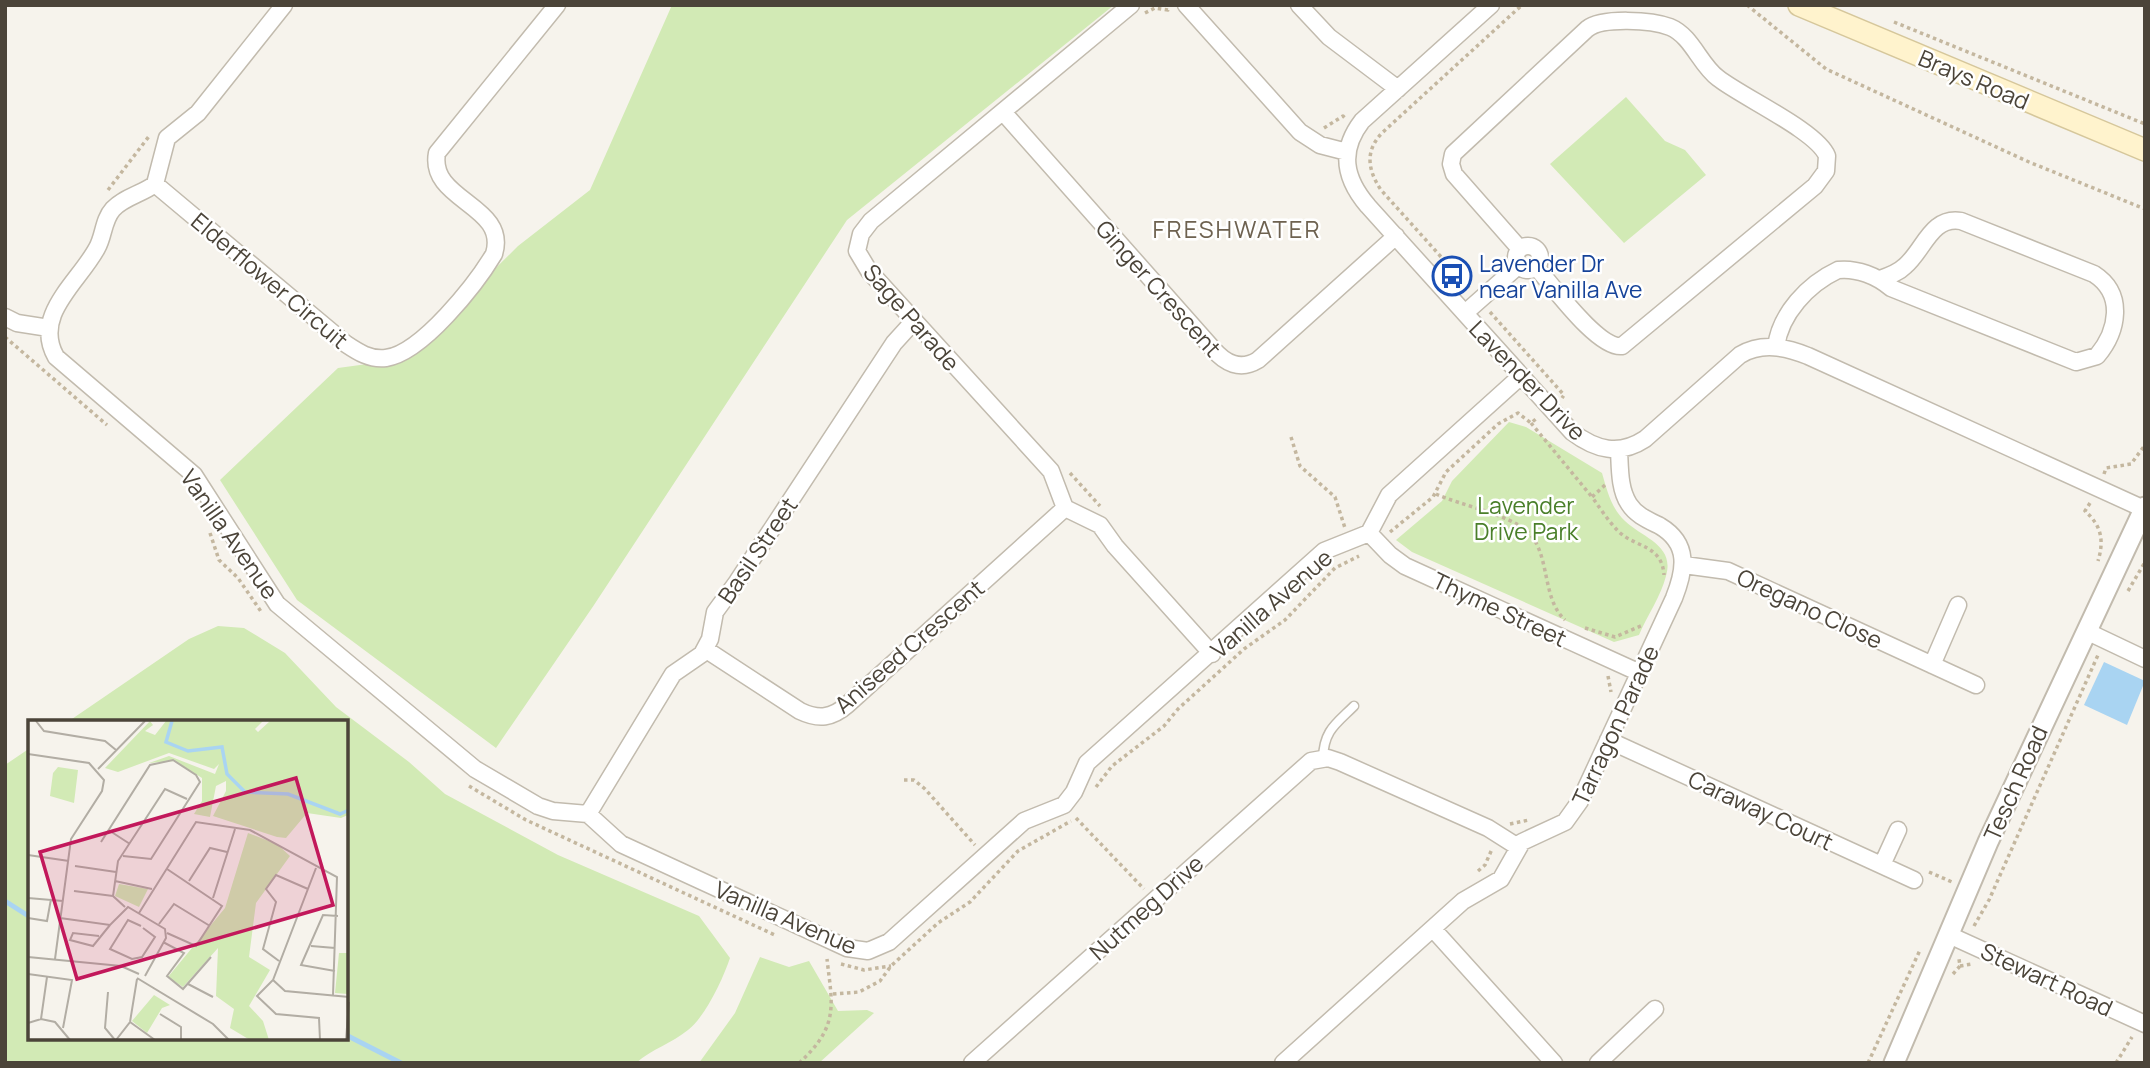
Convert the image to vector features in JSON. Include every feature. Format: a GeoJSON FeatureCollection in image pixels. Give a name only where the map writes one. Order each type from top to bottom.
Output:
{"type":"FeatureCollection","features":[{"type":"Feature","properties":{"kind":"main road","name":"Brays Road"},"geometry":{"type":"LineString","coordinates":[[1802,6],[2145,150]]}},
{"type":"Feature","properties":{"kind":"street"},"geometry":{"type":"LineString","coordinates":[[5,317],[17,323],[49,328],[54,311],[98,247],[108,215],[118,204],[155,184],[167,138],[204,106],[284,5]]}},
{"type":"Feature","properties":{"kind":"street","name":"Elderflower Circuit"},"geometry":{"type":"LineString","coordinates":[[155,184],[346,344],[372,358],[393,356],[435,326],[494,254],[497,240],[492,225],[441,178],[437,153],[557,5]]}},
{"type":"Feature","properties":{"kind":"street","name":"Sage Parade"},"geometry":{"type":"LineString","coordinates":[[1065,508],[1051,471],[863,264],[858,251],[861,234],[871,221],[1131,5]]}},
{"type":"Feature","properties":{"kind":"street"},"geometry":{"type":"LineString","coordinates":[[1186,5],[1300,132],[1320,145],[1347,152],[1353,134],[1362,121],[1491,5]]}},
{"type":"Feature","properties":{"kind":"street"},"geometry":{"type":"LineString","coordinates":[[1299,5],[1329,37],[1398,89]]}},
{"type":"Feature","properties":{"kind":"street"},"geometry":{"type":"LineString","coordinates":[[1520,249],[1454,174],[1451,164],[1453,154],[1587,29],[1598,22],[1661,25],[1676,30],[1716,77],[1812,139],[1825,151],[1826,171],[1815,186],[1622,346],[1612,346],[1599,338],[1536,267]]}},
{"type":"Feature","properties":{"kind":"street","name":"Ginger Crescent"},"geometry":{"type":"LineString","coordinates":[[1003,112],[1228,363],[1243,366],[1258,360],[1396,236]]}},
{"type":"Feature","properties":{"kind":"street","name":"Lavender Drive"},"geometry":{"type":"LineString","coordinates":[[1347,152],[1352,185],[1559,420],[1582,440],[1600,449],[1619,450]]}},
{"type":"Feature","properties":{"kind":"street"},"geometry":{"type":"LineString","coordinates":[[1776,347],[1778,331],[1785,315],[1832,272],[1852,270],[1880,279],[1891,288],[2076,362],[2087,362],[2097,356],[2116,316],[2109,288],[2094,274],[1961,220],[1948,220],[1937,226],[1906,266],[1880,279]]}},
{"type":"Feature","properties":{"kind":"street"},"geometry":{"type":"LineString","coordinates":[[1530,246],[1537,250],[1540,257],[1536,267],[1529,270],[1518,266],[1516,256],[1520,249],[1530,246]]}},
{"type":"Feature","properties":{"kind":"street"},"geometry":{"type":"LineString","coordinates":[[1465,313],[1518,266]]}},
{"type":"Feature","properties":{"kind":"street"},"geometry":{"type":"LineString","coordinates":[[1906,266],[1916,297]]}},
{"type":"Feature","properties":{"kind":"street","name":"Basil Street"},"geometry":{"type":"LineString","coordinates":[[705,649],[718,606],[737,582],[894,343],[914,321]]}},
{"type":"Feature","properties":{"kind":"street","name":"Vanilla Avenue"},"geometry":{"type":"LineString","coordinates":[[49,328],[51,346],[59,362],[194,475],[277,604],[489,779],[546,809],[588,814],[614,839],[637,852],[854,950],[868,951],[899,935],[1024,821],[1064,805],[1074,792],[1087,763],[1324,551],[1369,533]]}},
{"type":"Feature","properties":{"kind":"street"},"geometry":{"type":"LineString","coordinates":[[1684,565],[1681,547],[1676,539],[1639,515],[1627,502],[1619,450],[1645,439],[1740,355],[1756,348],[1776,347],[1808,356],[2144,508]]}},
{"type":"Feature","properties":{"kind":"street"},"geometry":{"type":"LineString","coordinates":[[1369,533],[1389,495],[1521,376]]}},
{"type":"Feature","properties":{"kind":"street"},"geometry":{"type":"LineString","coordinates":[[1065,508],[1100,525],[1212,654]]}},
{"type":"Feature","properties":{"kind":"street","name":"Aniseed Crescent"},"geometry":{"type":"LineString","coordinates":[[705,649],[800,711],[813,716],[828,717],[847,705],[1065,508]]}},
{"type":"Feature","properties":{"kind":"street","name":"Tesch Road"},"geometry":{"type":"LineString","coordinates":[[1894,1063],[1988,842],[2144,508]]}},
{"type":"Feature","properties":{"kind":"street","name":"Thyme Street"},"geometry":{"type":"LineString","coordinates":[[1369,533],[1405,566],[1640,673]]}},
{"type":"Feature","properties":{"kind":"street","name":"Oregano Close"},"geometry":{"type":"LineString","coordinates":[[1684,565],[1728,571],[1976,685]]}},
{"type":"Feature","properties":{"kind":"street","name":"Tarragon Parade"},"geometry":{"type":"LineString","coordinates":[[1518,847],[1528,839],[1559,826],[1571,816],[1674,598],[1684,565]]}},
{"type":"Feature","properties":{"kind":"street"},"geometry":{"type":"LineString","coordinates":[[1932,664],[1958,605]]}},
{"type":"Feature","properties":{"kind":"street"},"geometry":{"type":"LineString","coordinates":[[2086,631],[2145,659]]}},
{"type":"Feature","properties":{"kind":"street"},"geometry":{"type":"LineString","coordinates":[[588,814],[673,674],[705,649]]}},
{"type":"Feature","properties":{"kind":"street","name":"Caraway Court"},"geometry":{"type":"LineString","coordinates":[[1608,740],[1914,880]]}},
{"type":"Feature","properties":{"kind":"street"},"geometry":{"type":"LineString","coordinates":[[1283,1063],[1470,896],[1501,879],[1518,847],[1488,828],[1340,762],[1323,758]]}},
{"type":"Feature","properties":{"kind":"street","name":"Nutmeg Drive"},"geometry":{"type":"LineString","coordinates":[[972,1063],[1302,766],[1323,758]]}},
{"type":"Feature","properties":{"kind":"street"},"geometry":{"type":"LineString","coordinates":[[1882,865],[1898,830]]}},
{"type":"Feature","properties":{"kind":"street"},"geometry":{"type":"LineString","coordinates":[[1433,929],[1554,1063]]}},
{"type":"Feature","properties":{"kind":"street","name":"Stewart Road"},"geometry":{"type":"LineString","coordinates":[[1949,935],[2145,1024]]}},
{"type":"Feature","properties":{"kind":"street"},"geometry":{"type":"LineString","coordinates":[[1598,1063],[1655,1009]]}},
{"type":"Feature","properties":{"kind":"lane"},"geometry":{"type":"LineString","coordinates":[[1323,758],[1324,739],[1328,730],[1354,706]]}},
{"type":"Feature","properties":{"kind":"path"},"geometry":{"type":"LineString","coordinates":[[1473,292],[1381,190],[1369,158],[1375,141],[1383,132],[1522,5]]}},
{"type":"Feature","properties":{"kind":"path"},"geometry":{"type":"LineString","coordinates":[[1747,5],[1826,69],[2029,162],[2145,209]]}},
{"type":"Feature","properties":{"kind":"path"},"geometry":{"type":"LineString","coordinates":[[1890,21],[2145,124]]}},
{"type":"Feature","properties":{"kind":"path"},"geometry":{"type":"LineString","coordinates":[[1324,132],[1324,126],[1343,116],[1346,120]]}},
{"type":"Feature","properties":{"kind":"path"},"geometry":{"type":"LineString","coordinates":[[100,201],[150,135]]}},
{"type":"Feature","properties":{"kind":"path"},"geometry":{"type":"LineString","coordinates":[[1488,310],[1564,395],[1559,400]]}},
{"type":"Feature","properties":{"kind":"path"},"geometry":{"type":"LineString","coordinates":[[1387,535],[1436,494],[1446,472],[1509,416],[1522,414],[1621,533],[1651,548],[1660,557],[1663,580]]}},
{"type":"Feature","properties":{"kind":"path"},"geometry":{"type":"LineString","coordinates":[[1531,423],[1539,416]]}},
{"type":"Feature","properties":{"kind":"path"},"geometry":{"type":"LineString","coordinates":[[1291,437],[1300,466],[1335,496],[1346,530]]}},
{"type":"Feature","properties":{"kind":"path"},"geometry":{"type":"LineString","coordinates":[[2103,475],[2106,468],[2131,464],[2145,445]]}},
{"type":"Feature","properties":{"kind":"path"},"geometry":{"type":"LineString","coordinates":[[1063,465],[1107,514]]}},
{"type":"Feature","properties":{"kind":"path"},"geometry":{"type":"LineString","coordinates":[[1592,496],[1609,483]]}},
{"type":"Feature","properties":{"kind":"path"},"geometry":{"type":"LineString","coordinates":[[1436,494],[1525,529],[1535,544],[1556,607],[1567,622]]}},
{"type":"Feature","properties":{"kind":"path"},"geometry":{"type":"LineString","coordinates":[[1094,792],[1112,766],[1164,726],[1178,709],[1244,649],[1278,626],[1335,568],[1364,554]]}},
{"type":"Feature","properties":{"kind":"path"},"geometry":{"type":"LineString","coordinates":[[2128,592],[2145,562]]}},
{"type":"Feature","properties":{"kind":"path"},"geometry":{"type":"LineString","coordinates":[[1598,639],[1580,627],[1615,637],[1638,629],[1644,623]]}},
{"type":"Feature","properties":{"kind":"path"},"geometry":{"type":"LineString","coordinates":[[1974,926],[1989,900],[2101,650]]}},
{"type":"Feature","properties":{"kind":"path"},"geometry":{"type":"LineString","coordinates":[[1609,670],[1610,698]]}},
{"type":"Feature","properties":{"kind":"path"},"geometry":{"type":"LineString","coordinates":[[904,780],[914,780],[925,789],[978,848]]}},
{"type":"Feature","properties":{"kind":"path"},"geometry":{"type":"LineString","coordinates":[[833,994],[859,992],[873,985],[937,923],[970,902],[1027,843],[1076,818],[1081,812]]}},
{"type":"Feature","properties":{"kind":"path"},"geometry":{"type":"LineString","coordinates":[[1076,818],[1143,890],[1147,887]]}},
{"type":"Feature","properties":{"kind":"path"},"geometry":{"type":"LineString","coordinates":[[1510,824],[1535,819]]}},
{"type":"Feature","properties":{"kind":"path"},"geometry":{"type":"LineString","coordinates":[[1931,873],[1952,882]]}},
{"type":"Feature","properties":{"kind":"path"},"geometry":{"type":"LineString","coordinates":[[799,1063],[822,1035],[833,994],[827,958],[864,970],[891,966]]}},
{"type":"Feature","properties":{"kind":"path"},"geometry":{"type":"LineString","coordinates":[[2116,1063],[2132,1037]]}},
{"type":"Feature","properties":{"kind":"green space"},"geometry":{"type":"Polygon","coordinates":[[[672,5],[1114,5],[847,220],[594,605],[496,748],[297,600],[220,480],[338,368],[404,359],[518,246],[590,190],[672,5]]]}},
{"type":"Feature","properties":{"kind":"green space"},"geometry":{"type":"Polygon","coordinates":[[[1626,97],[1665,141],[1685,150],[1706,175],[1624,243],[1550,164],[1626,97]]]}},
{"type":"Feature","properties":{"kind":"green space","name":"Lavender Drive Park"},"geometry":{"type":"Polygon","coordinates":[[[1509,422],[1526,427],[1602,473],[1610,498],[1620,516],[1662,549],[1668,565],[1666,576],[1639,635],[1614,642],[1412,552],[1396,540],[1442,501],[1452,481],[1509,422]]]}},
{"type":"Feature","properties":{"kind":"green space"},"geometry":{"type":"Polygon","coordinates":[[[218,626],[244,628],[285,653],[336,707],[409,762],[445,794],[558,855],[699,916],[730,958],[713,997],[701,1016],[682,1035],[636,1063],[5,1063],[5,765],[28,749],[28,1040],[348,1040],[348,720],[70,720],[189,639],[218,626]]]}},
{"type":"Feature","properties":{"kind":"green space"},"geometry":{"type":"Polygon","coordinates":[[[760,957],[789,967],[809,961],[838,1011],[867,1010],[874,1013],[819,1063],[699,1063],[735,1013],[760,957]]]}},
{"type":"Feature","properties":{"kind":"water"},"geometry":{"type":"Polygon","coordinates":[[[2104,662],[2145,681],[2127,725],[2084,705],[2104,662]]]}},
{"type":"Feature","properties":{"kind":"waterway"},"geometry":{"type":"LineString","coordinates":[[5,901],[28,916]]}},
{"type":"Feature","properties":{"kind":"waterway"},"geometry":{"type":"LineString","coordinates":[[348,1036],[401,1063]]}},
{"type":"Feature","properties":{"kind":"place","name":"Lavender Dr near Vanilla Ave"},"geometry":{"type":"Point","coordinates":[1452,276]}},
{"type":"Feature","properties":{"kind":"district","name":"FRESHWATER"},"geometry":{"type":"Point","coordinates":[1237,228]}}]}
